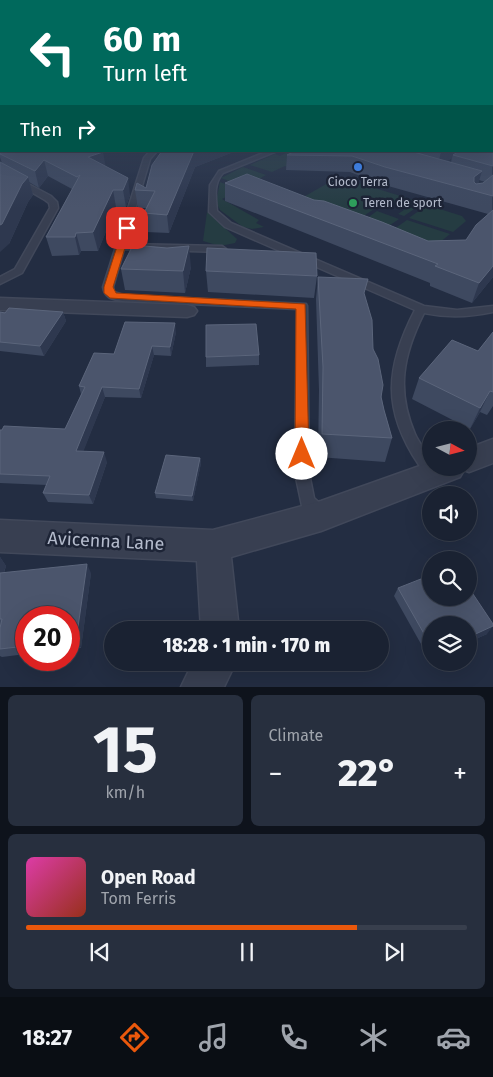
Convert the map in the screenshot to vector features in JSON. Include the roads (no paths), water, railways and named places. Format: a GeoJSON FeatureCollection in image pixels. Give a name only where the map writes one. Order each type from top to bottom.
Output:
{"type":"FeatureCollection","features":[{"type":"Feature","properties":{"kind":"street"},"geometry":{"type":"LineString","coordinates":[[0,304],[187,311]]}},
{"type":"Feature","properties":{"kind":"street"},"geometry":{"type":"LineString","coordinates":[[478,457],[493,451]]}},
{"type":"Feature","properties":{"kind":"street","name":"Avicenna Lane"},"geometry":{"type":"LineString","coordinates":[[0,536],[213,546],[321,516],[429,476]]}},
{"type":"Feature","properties":{"kind":"street"},"geometry":{"type":"LineString","coordinates":[[213,546],[219,621]]}},
{"type":"Feature","properties":{"kind":"street"},"geometry":{"type":"LineString","coordinates":[[201,687],[211,671]]}},
{"type":"Feature","properties":{"kind":"lane"},"geometry":{"type":"LineString","coordinates":[[153,152],[147,158],[122,246],[108,287],[109,293],[114,296],[302,306],[302,473],[307,501],[321,516]]}},
{"type":"Feature","properties":{"kind":"lane"},"geometry":{"type":"LineString","coordinates":[[271,152],[221,172],[214,178],[213,212],[228,225],[421,309],[444,315],[493,309]]}},
{"type":"Feature","properties":{"kind":"lane"},"geometry":{"type":"LineString","coordinates":[[0,171],[48,198],[53,202],[54,208],[19,271],[0,281]]}},
{"type":"Feature","properties":{"kind":"lane"},"geometry":{"type":"LineString","coordinates":[[122,246],[231,250]]}},
{"type":"Feature","properties":{"kind":"lane"},"geometry":{"type":"LineString","coordinates":[[260,251],[290,252]]}},
{"type":"Feature","properties":{"kind":"lane"},"geometry":{"type":"LineString","coordinates":[[421,309],[407,336],[396,382],[400,411],[410,438],[422,450]]}},
{"type":"Feature","properties":{"kind":"place","name":"Cioco Terra"},"geometry":{"type":"Point","coordinates":[358,167]}},
{"type":"Feature","properties":{"kind":"place","name":"Teren de sport"},"geometry":{"type":"Point","coordinates":[353,203]}}]}
